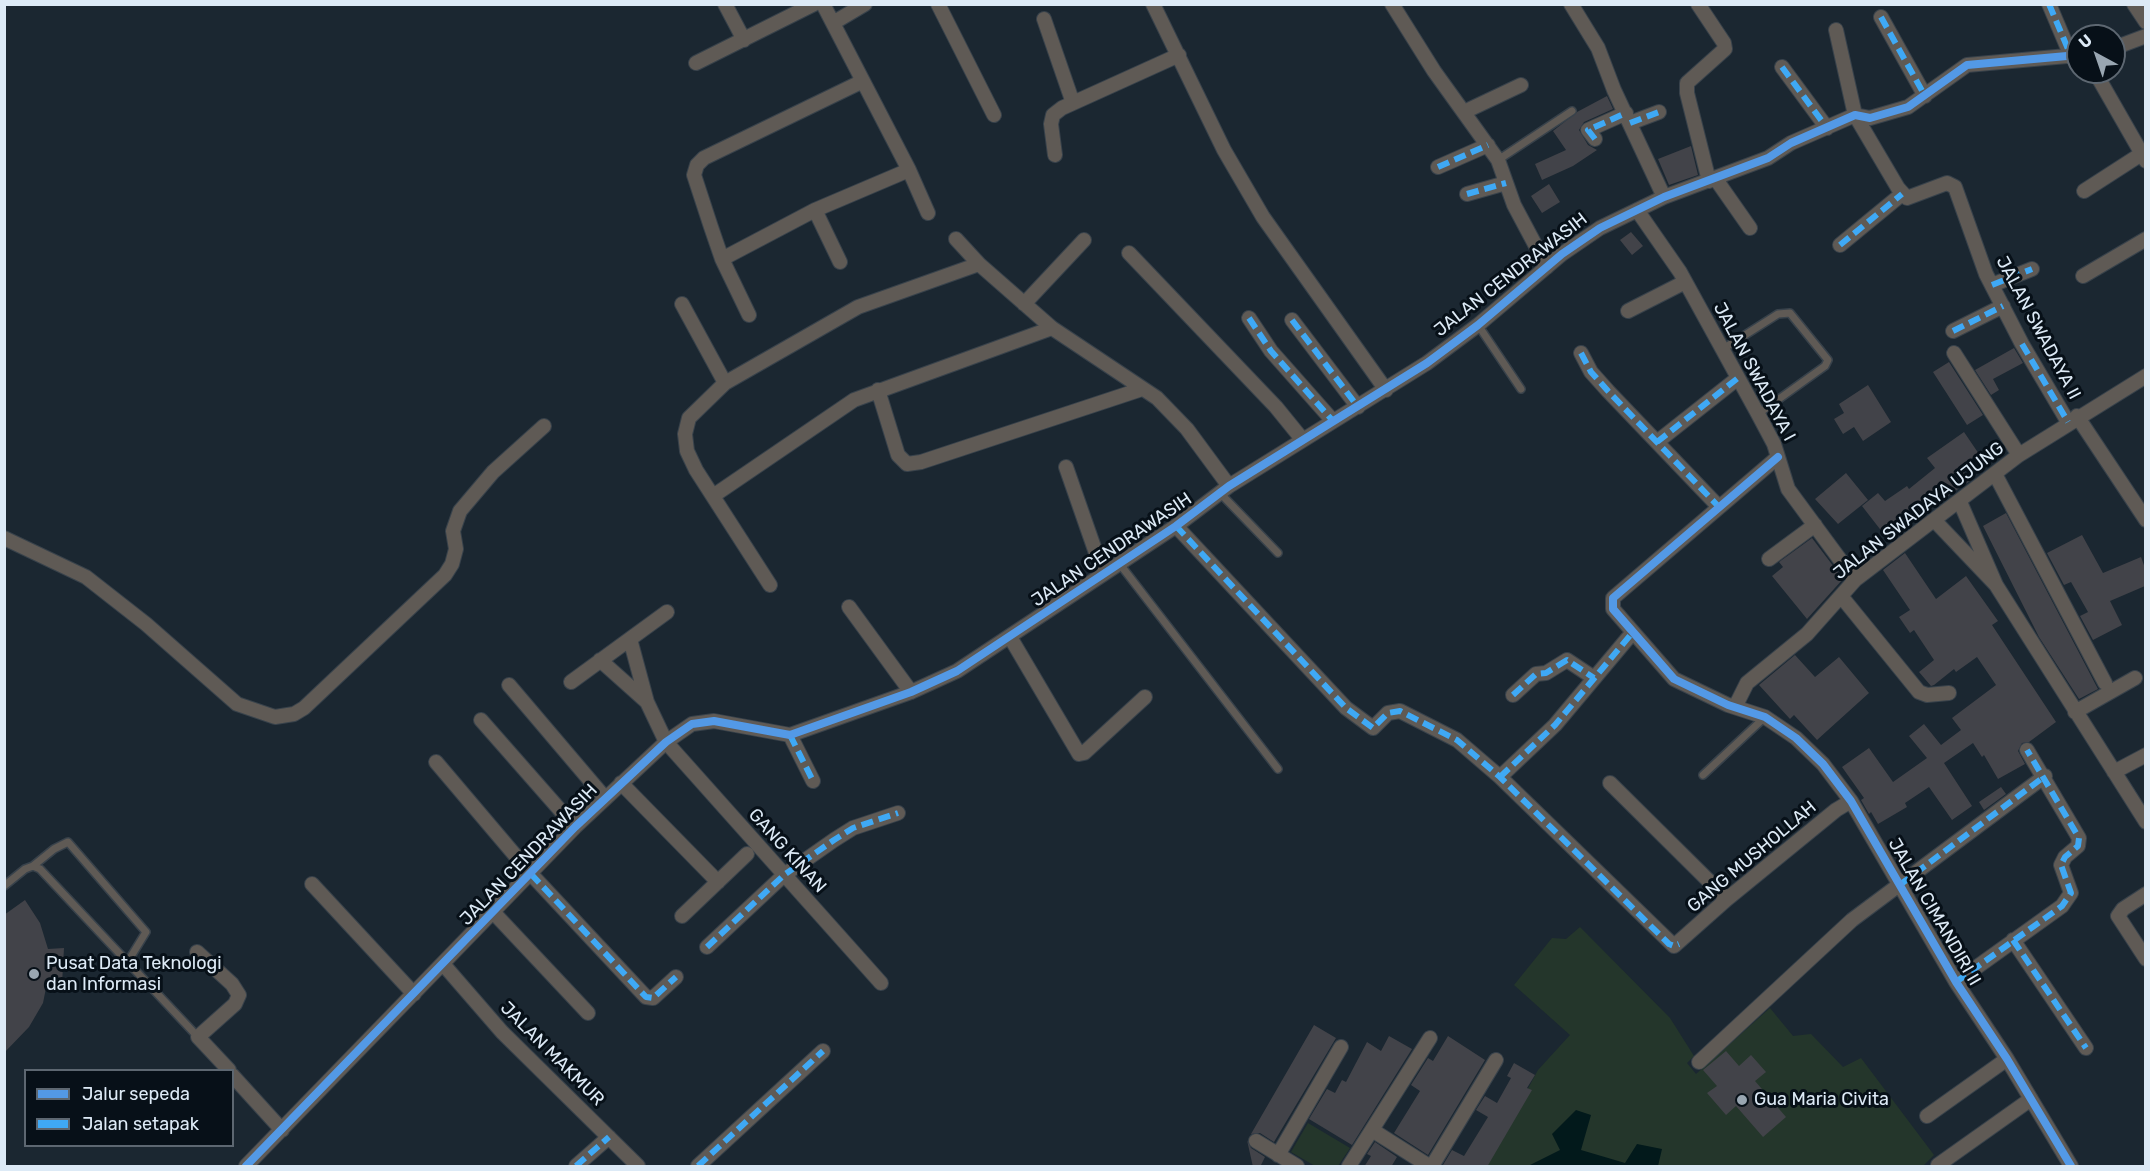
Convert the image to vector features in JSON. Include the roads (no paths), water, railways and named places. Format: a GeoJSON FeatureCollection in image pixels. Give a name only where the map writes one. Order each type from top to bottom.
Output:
{"type":"FeatureCollection","features":[{"type":"Feature","properties":{"kind":"street"},"geometry":{"type":"LineString","coordinates":[[725,4],[744,40]]}},
{"type":"Feature","properties":{"kind":"street"},"geometry":{"type":"LineString","coordinates":[[696,63],[814,4]]}},
{"type":"Feature","properties":{"kind":"street"},"geometry":{"type":"LineString","coordinates":[[823,4],[909,170],[928,213]]}},
{"type":"Feature","properties":{"kind":"street"},"geometry":{"type":"LineString","coordinates":[[833,23],[865,4]]}},
{"type":"Feature","properties":{"kind":"street"},"geometry":{"type":"LineString","coordinates":[[938,4],[994,115]]}},
{"type":"Feature","properties":{"kind":"street"},"geometry":{"type":"LineString","coordinates":[[1153,4],[1224,150],[1263,217],[1386,390]]}},
{"type":"Feature","properties":{"kind":"street"},"geometry":{"type":"LineString","coordinates":[[1392,4],[1434,71],[1498,160],[1523,223],[1547,267]]}},
{"type":"Feature","properties":{"kind":"street"},"geometry":{"type":"LineString","coordinates":[[1571,4],[1598,48],[1664,197]]}},
{"type":"Feature","properties":{"kind":"street"},"geometry":{"type":"LineString","coordinates":[[1698,4],[1724,43],[1725,49],[1687,83],[1692,116],[1712,180],[1750,228]]}},
{"type":"Feature","properties":{"kind":"street"},"geometry":{"type":"LineString","coordinates":[[2049,4],[2066,39]]}},
{"type":"Feature","properties":{"kind":"street"},"geometry":{"type":"LineString","coordinates":[[2134,4],[2145,22]]}},
{"type":"Feature","properties":{"kind":"street"},"geometry":{"type":"LineString","coordinates":[[1881,17],[1925,96]]}},
{"type":"Feature","properties":{"kind":"street"},"geometry":{"type":"LineString","coordinates":[[1044,19],[1073,103]]}},
{"type":"Feature","properties":{"kind":"street"},"geometry":{"type":"LineString","coordinates":[[1836,30],[1855,115],[1902,194],[1840,245]]}},
{"type":"Feature","properties":{"kind":"street"},"geometry":{"type":"LineString","coordinates":[[2126,43],[2145,36]]}},
{"type":"Feature","properties":{"kind":"street"},"geometry":{"type":"LineString","coordinates":[[1055,155],[1051,124],[1053,115],[1073,103],[1179,55]]}},
{"type":"Feature","properties":{"kind":"street","name":"JALAN CENDRAWASIH"},"geometry":{"type":"LineString","coordinates":[[246,1167],[575,827],[666,742],[692,724],[702,721],[790,735],[910,692],[957,671],[1176,526],[1224,490],[1302,439],[1386,390],[1478,325],[1583,238],[1664,197],[1768,158],[1791,143],[1855,115],[1870,118],[1908,107],[1967,65],[2066,57]]}},
{"type":"Feature","properties":{"kind":"street"},"geometry":{"type":"LineString","coordinates":[[1782,67],[1827,128]]}},
{"type":"Feature","properties":{"kind":"street"},"geometry":{"type":"LineString","coordinates":[[749,315],[723,259],[694,175],[697,165],[704,158],[863,81]]}},
{"type":"Feature","properties":{"kind":"street"},"geometry":{"type":"LineString","coordinates":[[2084,191],[2144,155],[2102,84]]}},
{"type":"Feature","properties":{"kind":"street"},"geometry":{"type":"LineString","coordinates":[[1464,112],[1521,85]]}},
{"type":"Feature","properties":{"kind":"street"},"geometry":{"type":"LineString","coordinates":[[1595,139],[1588,130],[1628,118],[1659,112]]}},
{"type":"Feature","properties":{"kind":"street"},"geometry":{"type":"LineString","coordinates":[[1438,167],[1488,145]]}},
{"type":"Feature","properties":{"kind":"street"},"geometry":{"type":"LineString","coordinates":[[723,259],[815,210],[909,170]]}},
{"type":"Feature","properties":{"kind":"street"},"geometry":{"type":"LineString","coordinates":[[1467,194],[1506,183]]}},
{"type":"Feature","properties":{"kind":"street","name":"JALAN SWADAYA II"},"geometry":{"type":"LineString","coordinates":[[1902,194],[1907,198],[1952,184],[1992,285],[2003,306],[2073,419],[2145,520]]}},
{"type":"Feature","properties":{"kind":"street"},"geometry":{"type":"LineString","coordinates":[[815,210],[840,262]]}},
{"type":"Feature","properties":{"kind":"street","name":"JALAN SWADAYA I"},"geometry":{"type":"LineString","coordinates":[[1638,210],[1685,282],[1758,414],[1778,457],[1788,489],[1855,580]]}},
{"type":"Feature","properties":{"kind":"street"},"geometry":{"type":"LineString","coordinates":[[956,239],[979,264],[1052,328],[1157,398],[1181,423],[1224,490]]}},
{"type":"Feature","properties":{"kind":"street"},"geometry":{"type":"LineString","coordinates":[[2083,276],[2145,239]]}},
{"type":"Feature","properties":{"kind":"street"},"geometry":{"type":"LineString","coordinates":[[1024,304],[1083,240]]}},
{"type":"Feature","properties":{"kind":"street"},"geometry":{"type":"LineString","coordinates":[[1128,253],[1276,407],[1302,439]]}},
{"type":"Feature","properties":{"kind":"street"},"geometry":{"type":"LineString","coordinates":[[770,585],[696,470],[687,451],[685,434],[690,418],[725,383],[858,307],[979,264]]}},
{"type":"Feature","properties":{"kind":"street"},"geometry":{"type":"LineString","coordinates":[[1992,285],[2032,269]]}},
{"type":"Feature","properties":{"kind":"street"},"geometry":{"type":"LineString","coordinates":[[1628,311],[1685,282]]}},
{"type":"Feature","properties":{"kind":"street"},"geometry":{"type":"LineString","coordinates":[[682,304],[725,383]]}},
{"type":"Feature","properties":{"kind":"street"},"geometry":{"type":"LineString","coordinates":[[1953,331],[2003,306]]}},
{"type":"Feature","properties":{"kind":"street"},"geometry":{"type":"LineString","coordinates":[[1249,318],[1271,351],[1333,421]]}},
{"type":"Feature","properties":{"kind":"street"},"geometry":{"type":"LineString","coordinates":[[1292,320],[1358,407]]}},
{"type":"Feature","properties":{"kind":"street"},"geometry":{"type":"LineString","coordinates":[[713,496],[854,400],[1052,328]]}},
{"type":"Feature","properties":{"kind":"street"},"geometry":{"type":"LineString","coordinates":[[1581,353],[1591,372],[1608,392],[1719,507]]}},
{"type":"Feature","properties":{"kind":"street"},"geometry":{"type":"LineString","coordinates":[[1954,353],[2019,455]]}},
{"type":"Feature","properties":{"kind":"street","name":"JALAN SWADAYA UJUNG"},"geometry":{"type":"LineString","coordinates":[[1735,707],[1747,683],[1807,634],[1855,580],[2019,455],[2073,419],[2145,376]]}},
{"type":"Feature","properties":{"kind":"street"},"geometry":{"type":"LineString","coordinates":[[1657,442],[1738,378]]}},
{"type":"Feature","properties":{"kind":"street"},"geometry":{"type":"LineString","coordinates":[[878,390],[898,454],[907,464],[921,462],[1142,389]]}},
{"type":"Feature","properties":{"kind":"street"},"geometry":{"type":"LineString","coordinates":[[4,538],[86,578],[146,624],[237,704],[275,717],[294,714],[304,708],[445,575],[452,564],[456,549],[453,531],[460,511],[493,472],[544,426]]}},
{"type":"Feature","properties":{"kind":"street"},"geometry":{"type":"LineString","coordinates":[[1735,707],[1674,679],[1613,609],[1613,598],[1778,457]]}},
{"type":"Feature","properties":{"kind":"street"},"geometry":{"type":"LineString","coordinates":[[1066,467],[1103,573]]}},
{"type":"Feature","properties":{"kind":"street"},"geometry":{"type":"LineString","coordinates":[[1995,474],[2105,683]]}},
{"type":"Feature","properties":{"kind":"street"},"geometry":{"type":"LineString","coordinates":[[1960,502],[1996,585],[2145,822]]}},
{"type":"Feature","properties":{"kind":"street"},"geometry":{"type":"LineString","coordinates":[[1935,521],[1996,585]]}},
{"type":"Feature","properties":{"kind":"street"},"geometry":{"type":"LineString","coordinates":[[1769,559],[1815,525]]}},
{"type":"Feature","properties":{"kind":"street"},"geometry":{"type":"LineString","coordinates":[[1176,526],[1346,708],[1370,728],[1376,727],[1388,713],[1400,711],[1457,740],[1500,777],[1555,725],[1633,632]]}},
{"type":"Feature","properties":{"kind":"street"},"geometry":{"type":"LineString","coordinates":[[1954,542],[1972,530]]}},
{"type":"Feature","properties":{"kind":"street"},"geometry":{"type":"LineString","coordinates":[[1841,596],[1919,692],[1949,693]]}},
{"type":"Feature","properties":{"kind":"street"},"geometry":{"type":"LineString","coordinates":[[849,607],[910,692]]}},
{"type":"Feature","properties":{"kind":"street"},"geometry":{"type":"LineString","coordinates":[[570,682],[667,612]]}},
{"type":"Feature","properties":{"kind":"street"},"geometry":{"type":"LineString","coordinates":[[1010,637],[1079,754],[1084,753],[1145,697]]}},
{"type":"Feature","properties":{"kind":"street"},"geometry":{"type":"LineString","coordinates":[[630,639],[647,702]]}},
{"type":"Feature","properties":{"kind":"street"},"geometry":{"type":"LineString","coordinates":[[600,660],[647,702]]}},
{"type":"Feature","properties":{"kind":"street"},"geometry":{"type":"LineString","coordinates":[[1513,695],[1536,674],[1546,673],[1567,660],[1594,678]]}},
{"type":"Feature","properties":{"kind":"street"},"geometry":{"type":"LineString","coordinates":[[2075,712],[2135,678]]}},
{"type":"Feature","properties":{"kind":"street"},"geometry":{"type":"LineString","coordinates":[[509,686],[605,798]]}},
{"type":"Feature","properties":{"kind":"street","name":"GANG KINAN"},"geometry":{"type":"LineString","coordinates":[[647,702],[666,742],[881,983]]}},
{"type":"Feature","properties":{"kind":"street","name":"JALAN CIMANDIRI II"},"geometry":{"type":"LineString","coordinates":[[1735,707],[1765,717],[1796,738],[1823,764],[1851,801],[1956,982],[2007,1059],[2072,1167]]}},
{"type":"Feature","properties":{"kind":"street"},"geometry":{"type":"LineString","coordinates":[[481,720],[575,827]]}},
{"type":"Feature","properties":{"kind":"street"},"geometry":{"type":"LineString","coordinates":[[790,735],[813,781]]}},
{"type":"Feature","properties":{"kind":"street"},"geometry":{"type":"LineString","coordinates":[[1956,982],[2062,906],[2071,893],[2061,865],[2080,843],[2045,776],[2027,750]]}},
{"type":"Feature","properties":{"kind":"street"},"geometry":{"type":"LineString","coordinates":[[2114,772],[2145,755]]}},
{"type":"Feature","properties":{"kind":"street"},"geometry":{"type":"LineString","coordinates":[[436,762],[531,874],[646,997],[653,998],[676,977]]}},
{"type":"Feature","properties":{"kind":"street"},"geometry":{"type":"LineString","coordinates":[[1699,1062],[1838,932],[2045,776]]}},
{"type":"Feature","properties":{"kind":"street","name":"GANG MUSHOLLAH"},"geometry":{"type":"LineString","coordinates":[[1500,777],[1669,944],[1674,946],[1679,944],[1727,899],[1836,810],[1851,801]]}},
{"type":"Feature","properties":{"kind":"street"},"geometry":{"type":"LineString","coordinates":[[621,783],[718,882]]}},
{"type":"Feature","properties":{"kind":"street"},"geometry":{"type":"LineString","coordinates":[[1610,783],[1727,899]]}},
{"type":"Feature","properties":{"kind":"street"},"geometry":{"type":"LineString","coordinates":[[707,947],[784,875],[853,828],[898,813]]}},
{"type":"Feature","properties":{"kind":"street"},"geometry":{"type":"LineString","coordinates":[[682,916],[747,854]]}},
{"type":"Feature","properties":{"kind":"street"},"geometry":{"type":"LineString","coordinates":[[312,884],[414,994]]}},
{"type":"Feature","properties":{"kind":"street"},"geometry":{"type":"LineString","coordinates":[[2145,894],[2123,909],[2118,916],[2145,959]]}},
{"type":"Feature","properties":{"kind":"street"},"geometry":{"type":"LineString","coordinates":[[494,913],[588,1013]]}},
{"type":"Feature","properties":{"kind":"street"},"geometry":{"type":"LineString","coordinates":[[2013,940],[2086,1048]]}},
{"type":"Feature","properties":{"kind":"street"},"geometry":{"type":"LineString","coordinates":[[197,952],[232,984],[238,995],[235,1004],[198,1037],[227,1069]]}},
{"type":"Feature","properties":{"kind":"street","name":"JALAN MAKMUR"},"geometry":{"type":"LineString","coordinates":[[443,964],[502,1032],[638,1167]]}},
{"type":"Feature","properties":{"kind":"street"},"geometry":{"type":"LineString","coordinates":[[1349,1167],[1430,1038]]}},
{"type":"Feature","properties":{"kind":"street"},"geometry":{"type":"LineString","coordinates":[[1278,1155],[1341,1047]]}},
{"type":"Feature","properties":{"kind":"street"},"geometry":{"type":"LineString","coordinates":[[698,1167],[823,1051]]}},
{"type":"Feature","properties":{"kind":"street"},"geometry":{"type":"LineString","coordinates":[[1927,1116],[2007,1059]]}},
{"type":"Feature","properties":{"kind":"street"},"geometry":{"type":"LineString","coordinates":[[1372,1130],[1430,1167],[1496,1060]]}},
{"type":"Feature","properties":{"kind":"street"},"geometry":{"type":"LineString","coordinates":[[234,1077],[282,1130]]}},
{"type":"Feature","properties":{"kind":"street"},"geometry":{"type":"LineString","coordinates":[[1938,1165],[2031,1099]]}},
{"type":"Feature","properties":{"kind":"street"},"geometry":{"type":"LineString","coordinates":[[576,1167],[609,1137]]}},
{"type":"Feature","properties":{"kind":"street"},"geometry":{"type":"LineString","coordinates":[[1257,1141],[1298,1167]]}},
{"type":"Feature","properties":{"kind":"lane"},"geometry":{"type":"LineString","coordinates":[[1498,160],[1572,111]]}},
{"type":"Feature","properties":{"kind":"lane"},"geometry":{"type":"LineString","coordinates":[[1722,349],[1778,314],[1790,314],[1828,360],[1825,366],[1758,414]]}},
{"type":"Feature","properties":{"kind":"lane"},"geometry":{"type":"LineString","coordinates":[[1478,325],[1521,389]]}},
{"type":"Feature","properties":{"kind":"lane"},"geometry":{"type":"LineString","coordinates":[[1224,490],[1278,553]]}},
{"type":"Feature","properties":{"kind":"lane"},"geometry":{"type":"LineString","coordinates":[[1119,562],[1278,769]]}},
{"type":"Feature","properties":{"kind":"lane"},"geometry":{"type":"LineString","coordinates":[[1703,775],[1765,717]]}},
{"type":"Feature","properties":{"kind":"lane"},"geometry":{"type":"LineString","coordinates":[[4,886],[54,849],[68,842],[146,932],[127,963]]}},
{"type":"Feature","properties":{"kind":"lane"},"geometry":{"type":"LineString","coordinates":[[33,866],[40,869],[198,1037]]}},
{"type":"Feature","properties":{"kind":"place","name":"Pusat Data Teknologi dan Informasi"},"geometry":{"type":"Point","coordinates":[34,974]}},
{"type":"Feature","properties":{"kind":"place","name":"Gua Maria Civita"},"geometry":{"type":"Point","coordinates":[1742,1100]}}]}
